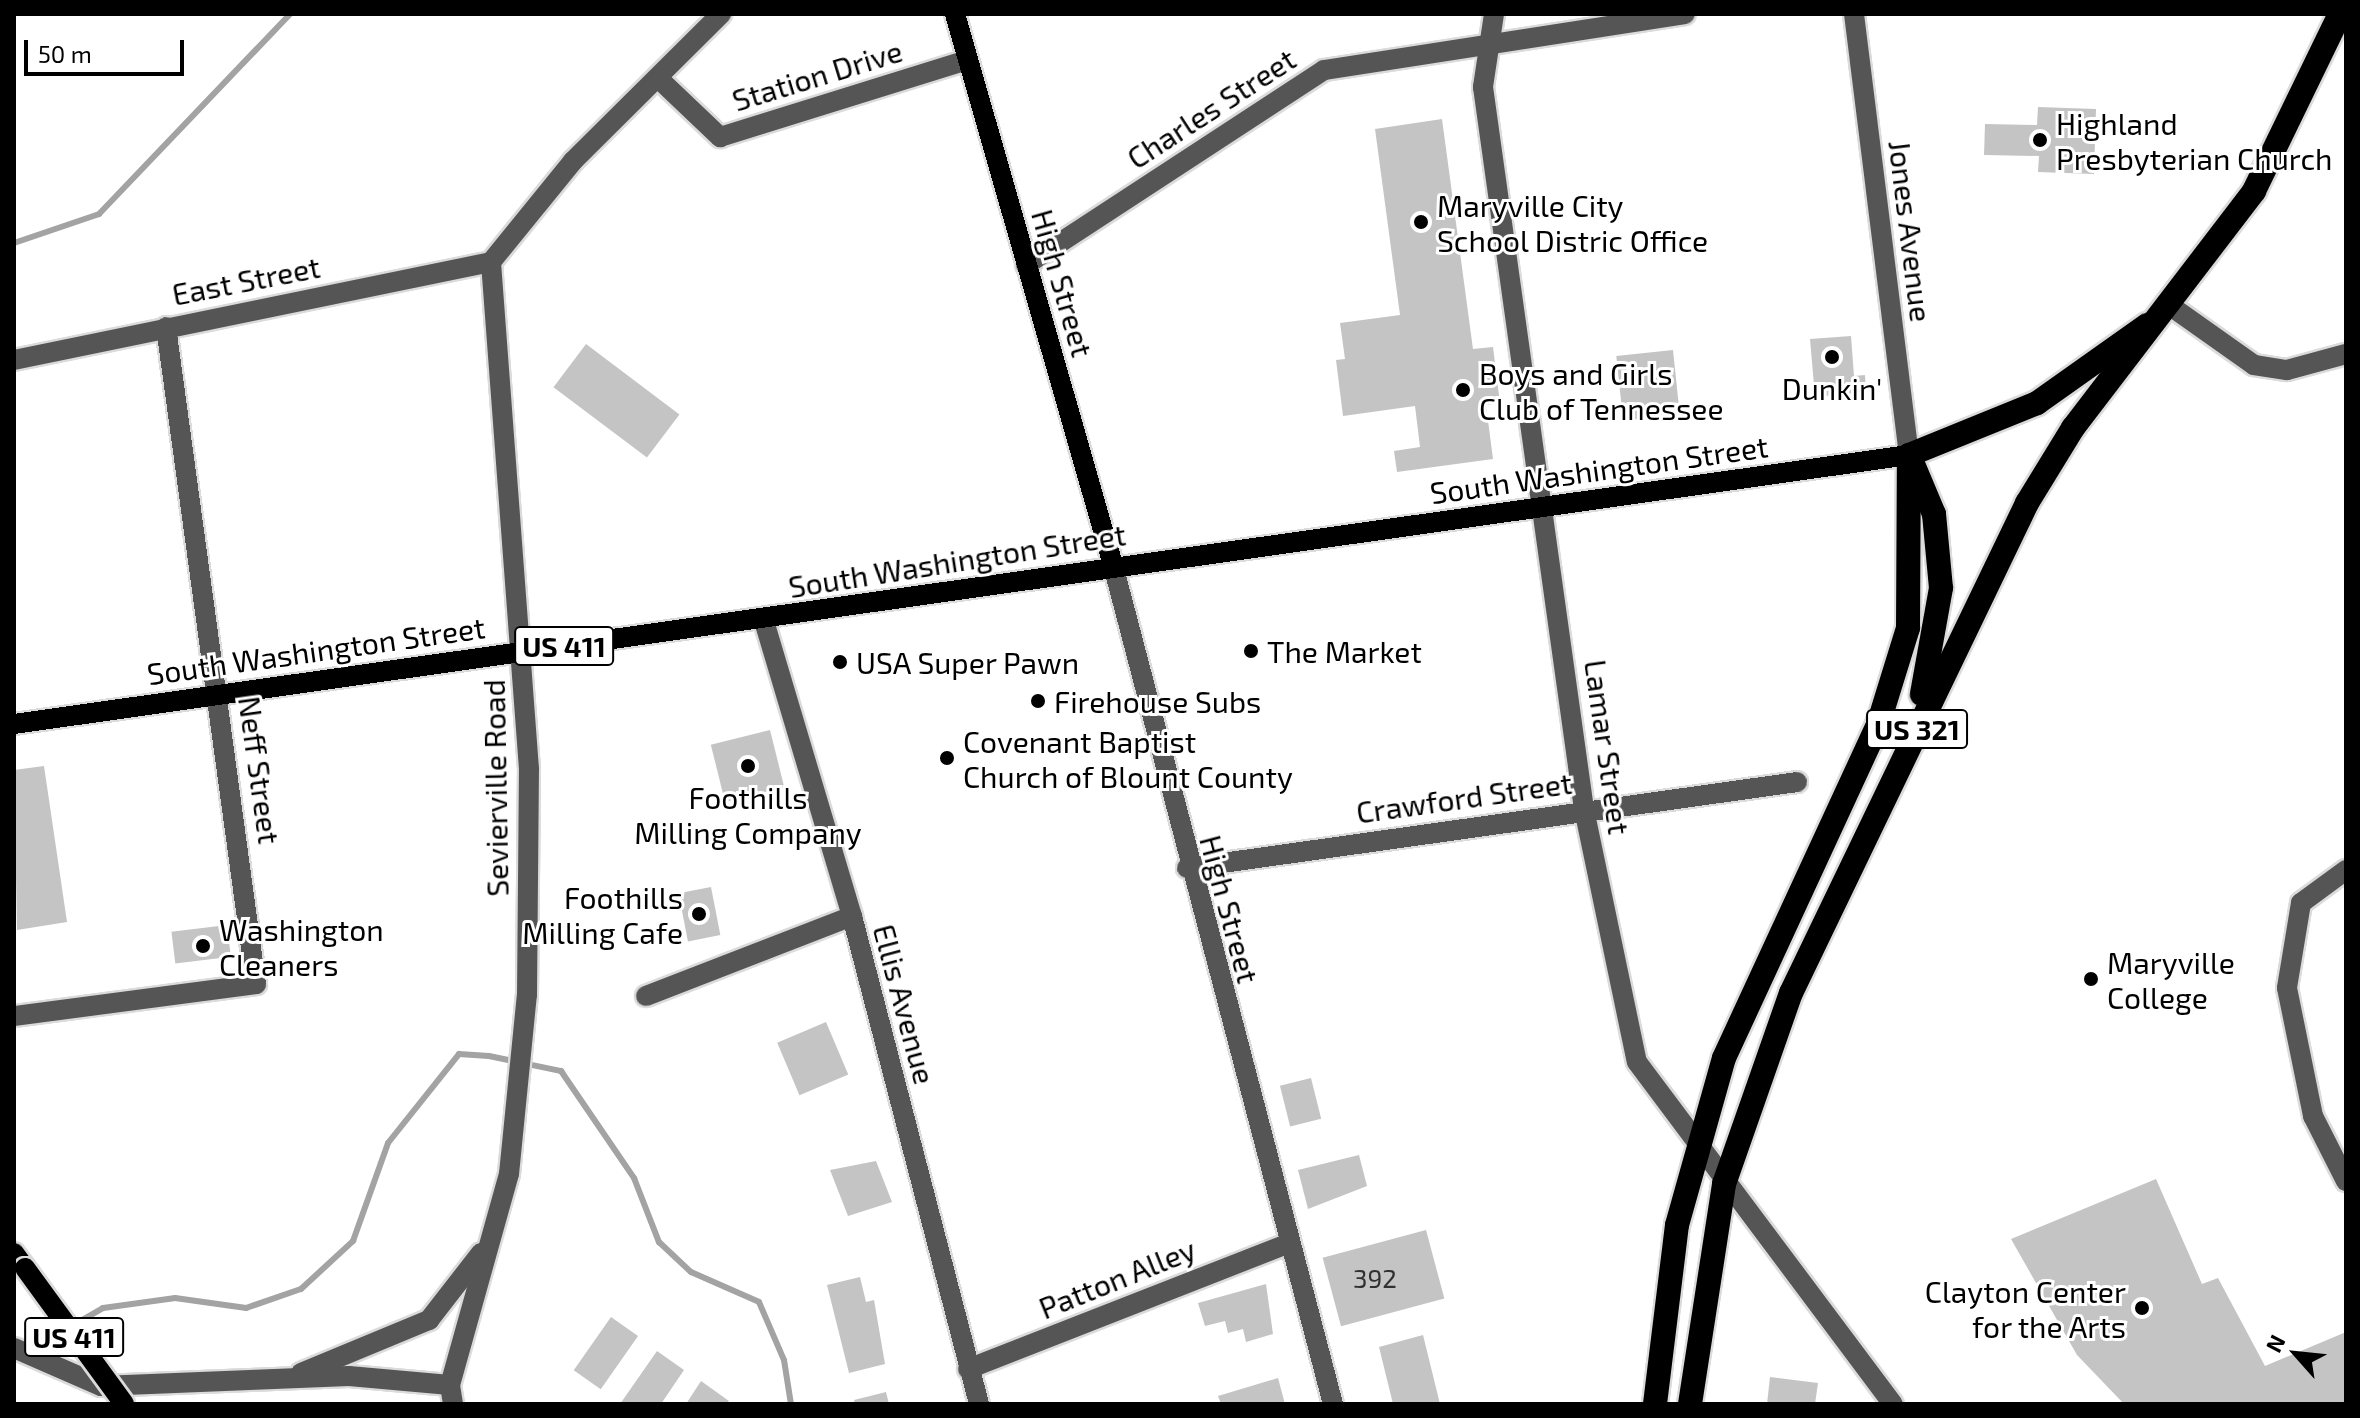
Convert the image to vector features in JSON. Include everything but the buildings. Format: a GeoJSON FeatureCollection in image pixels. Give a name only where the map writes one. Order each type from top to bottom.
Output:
{"type":"FeatureCollection","features":[{"type":"Feature","properties":{"kind":"highway","name":"US 321"},"geometry":{"type":"LineString","coordinates":[[1690,1404],[1724,1184],[1791,993],[2027,503],[2073,428],[2172,307],[2254,191],[2340,14]]}},
{"type":"Feature","properties":{"kind":"highway","name":"US 321"},"geometry":{"type":"LineString","coordinates":[[1655,1404],[1666,1286],[1696,1149],[1748,997],[1889,697],[1908,628],[1909,455],[2037,403],[2172,307]]}},
{"type":"Feature","properties":{"kind":"highway"},"geometry":{"type":"LineString","coordinates":[[1908,747],[1941,588],[1934,514],[1909,455]]}},
{"type":"Feature","properties":{"kind":"main road","name":"High Street"},"geometry":{"type":"LineString","coordinates":[[955,14],[1113,565]]}},
{"type":"Feature","properties":{"kind":"main road","name":"South Washington Street"},"geometry":{"type":"LineString","coordinates":[[14,724],[521,651],[764,621],[1113,565],[1546,509],[1909,455]]}},
{"type":"Feature","properties":{"kind":"main road","name":"US 411"},"geometry":{"type":"LineString","coordinates":[[19,1261],[124,1404]]}},
{"type":"Feature","properties":{"kind":"street"},"geometry":{"type":"LineString","coordinates":[[491,262],[573,161],[721,14]]}},
{"type":"Feature","properties":{"kind":"street","name":"Lamar Street"},"geometry":{"type":"LineString","coordinates":[[1494,14],[1483,87],[1546,509],[1584,809],[1637,1062],[1696,1149],[1893,1404]]}},
{"type":"Feature","properties":{"kind":"street","name":"Charles Street"},"geometry":{"type":"LineString","coordinates":[[1026,265],[1324,70],[1685,14]]}},
{"type":"Feature","properties":{"kind":"street","name":"Jones Avenue"},"geometry":{"type":"LineString","coordinates":[[1854,14],[1909,455]]}},
{"type":"Feature","properties":{"kind":"street","name":"Station Drive"},"geometry":{"type":"LineString","coordinates":[[658,78],[720,137],[967,60]]}},
{"type":"Feature","properties":{"kind":"street","name":"East Street"},"geometry":{"type":"LineString","coordinates":[[14,360],[491,262]]}},
{"type":"Feature","properties":{"kind":"street","name":"Sevierville Road"},"geometry":{"type":"LineString","coordinates":[[452,1394],[492,1236],[519,1104],[527,995],[529,769],[491,262]]}},
{"type":"Feature","properties":{"kind":"street"},"geometry":{"type":"LineString","coordinates":[[2172,307],[2254,365],[2287,370],[2346,354]]}},
{"type":"Feature","properties":{"kind":"street","name":"Neff Street"},"geometry":{"type":"LineString","coordinates":[[14,1016],[256,984],[219,695],[166,327]]}},
{"type":"Feature","properties":{"kind":"street","name":"High Street"},"geometry":{"type":"LineString","coordinates":[[1113,565],[1187,868],[1333,1404]]}},
{"type":"Feature","properties":{"kind":"street","name":"Ellis Avenue"},"geometry":{"type":"LineString","coordinates":[[764,621],[852,916],[979,1404]]}},
{"type":"Feature","properties":{"kind":"street","name":"Crawford Street"},"geometry":{"type":"LineString","coordinates":[[1187,868],[1584,809],[1797,782]]}},
{"type":"Feature","properties":{"kind":"street"},"geometry":{"type":"LineString","coordinates":[[2346,870],[2301,903],[2287,988],[2313,1116],[2346,1181]]}},
{"type":"Feature","properties":{"kind":"street"},"geometry":{"type":"LineString","coordinates":[[646,996],[852,916]]}},
{"type":"Feature","properties":{"kind":"street"},"geometry":{"type":"LineString","coordinates":[[287,1379],[429,1320],[492,1236]]}},
{"type":"Feature","properties":{"kind":"street","name":"Patton Alley"},"geometry":{"type":"LineString","coordinates":[[968,1369],[1289,1243]]}},
{"type":"Feature","properties":{"kind":"street"},"geometry":{"type":"LineString","coordinates":[[14,1348],[101,1386],[349,1376],[452,1394]]}},
{"type":"Feature","properties":{"kind":"waterway"},"geometry":{"type":"LineString","coordinates":[[14,243],[99,214],[290,14]]}},
{"type":"Feature","properties":{"kind":"waterway"},"geometry":{"type":"LineString","coordinates":[[30,1350],[103,1308],[175,1298],[246,1308],[301,1289],[353,1241],[388,1143],[459,1054],[489,1056],[561,1071],[634,1178],[659,1242],[691,1272],[759,1302],[784,1360],[791,1404]]}},
{"type":"Feature","properties":{"kind":"place","name":"Highland Presbyterian Church"},"geometry":{"type":"Point","coordinates":[2040,140]}},
{"type":"Feature","properties":{"kind":"place","name":"Maryville City School Distric Office"},"geometry":{"type":"Point","coordinates":[1421,222]}},
{"type":"Feature","properties":{"kind":"place","name":"Dunkin'"},"geometry":{"type":"Point","coordinates":[1832,357]}},
{"type":"Feature","properties":{"kind":"place","name":"Boys and Girls Club of Tennessee"},"geometry":{"type":"Point","coordinates":[1463,390]}},
{"type":"Feature","properties":{"kind":"place","name":"The Market"},"geometry":{"type":"Point","coordinates":[1251,651]}},
{"type":"Feature","properties":{"kind":"place","name":"USA Super Pawn"},"geometry":{"type":"Point","coordinates":[840,662]}},
{"type":"Feature","properties":{"kind":"place","name":"Firehouse Subs"},"geometry":{"type":"Point","coordinates":[1038,701]}},
{"type":"Feature","properties":{"kind":"place","name":"Covenant Baptist Church of Blount County"},"geometry":{"type":"Point","coordinates":[947,758]}},
{"type":"Feature","properties":{"kind":"place","name":"Foothills Milling Company"},"geometry":{"type":"Point","coordinates":[748,766]}},
{"type":"Feature","properties":{"kind":"place","name":"Foothills Milling Cafe"},"geometry":{"type":"Point","coordinates":[699,914]}},
{"type":"Feature","properties":{"kind":"place","name":"Washington Cleaners"},"geometry":{"type":"Point","coordinates":[203,946]}},
{"type":"Feature","properties":{"kind":"place","name":"Maryville College"},"geometry":{"type":"Point","coordinates":[2091,979]}},
{"type":"Feature","properties":{"kind":"place","name":"Clayton Center for the Arts"},"geometry":{"type":"Point","coordinates":[2142,1308]}}]}
